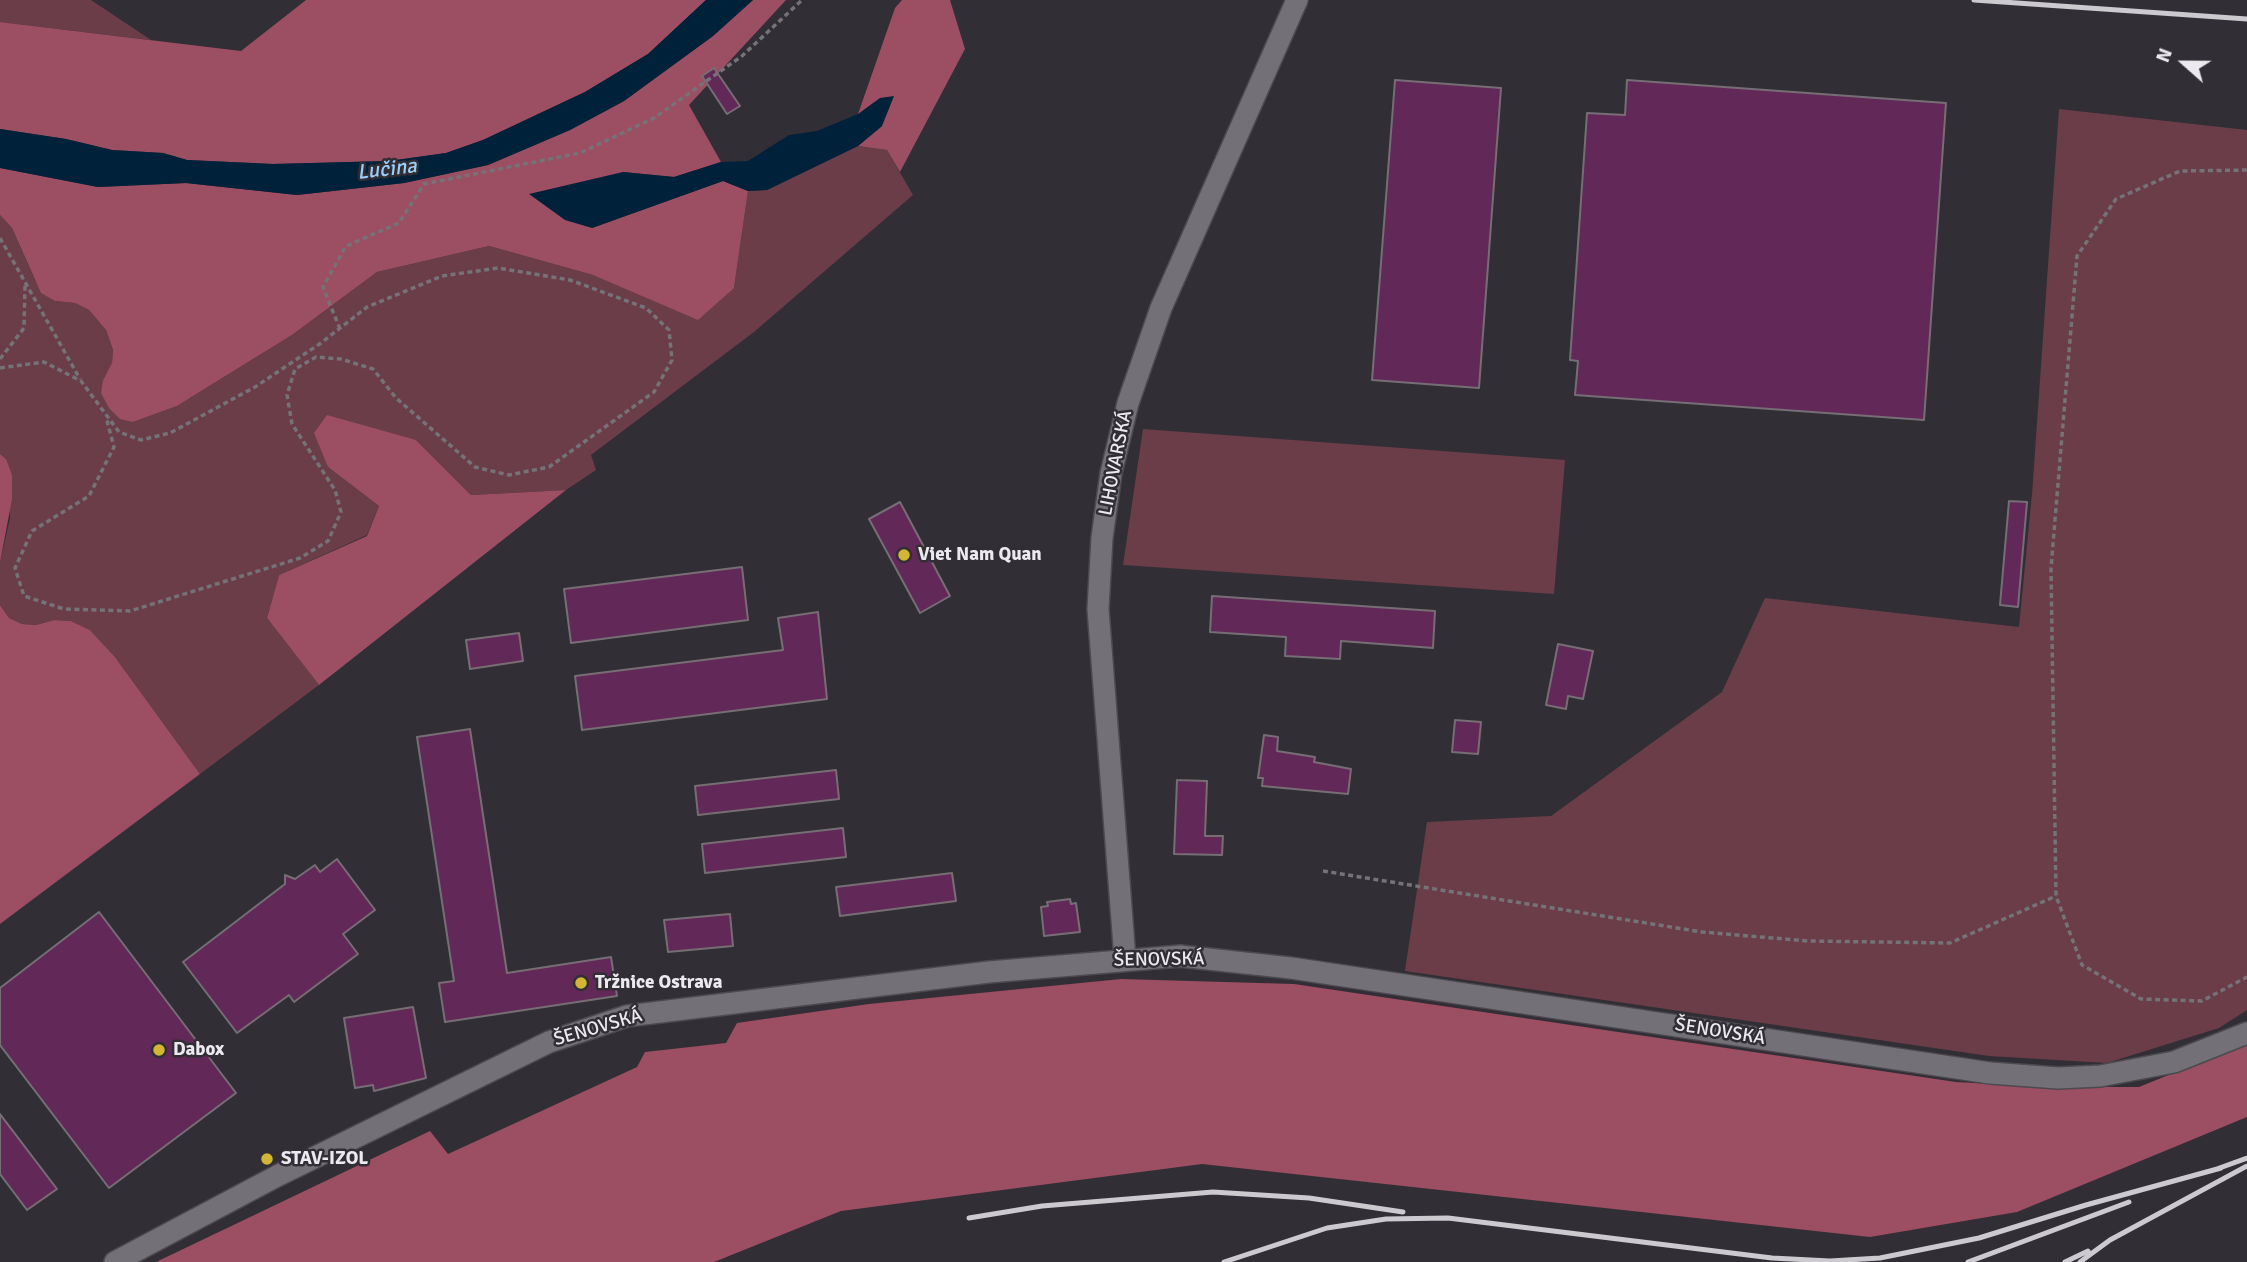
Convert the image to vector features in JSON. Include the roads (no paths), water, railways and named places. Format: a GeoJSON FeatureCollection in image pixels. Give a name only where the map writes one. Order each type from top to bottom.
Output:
{"type":"FeatureCollection","features":[{"type":"Feature","properties":{"kind":"street","name":"LIHOVARSKÁ"},"geometry":{"type":"LineString","coordinates":[[1125,959],[1098,609],[1102,538],[1111,473],[1128,403],[1161,308],[1297,0]]}},
{"type":"Feature","properties":{"kind":"street","name":"ŠENOVSKÁ"},"geometry":{"type":"LineString","coordinates":[[115,1262],[471,1078],[550,1042],[626,1016],[854,987],[1125,959],[1180,956],[1243,962],[1952,1068],[2026,1076],[2100,1076],[2142,1069],[2174,1062],[2247,1033]]}},
{"type":"Feature","properties":{"kind":"water","name":"Lučina"},"geometry":{"type":"Polygon","coordinates":[[[706,0],[753,0],[713,36],[624,101],[570,130],[488,165],[404,183],[297,195],[186,183],[98,187],[0,168],[0,129],[66,139],[112,150],[163,153],[187,160],[273,164],[389,161],[446,153],[483,140],[585,92],[648,54],[706,0]]]}},
{"type":"Feature","properties":{"kind":"water"},"geometry":{"type":"Polygon","coordinates":[[[894,96],[882,126],[858,146],[767,190],[748,191],[723,181],[592,228],[565,220],[529,194],[623,172],[674,177],[721,162],[748,161],[789,135],[817,131],[858,114],[880,98],[894,96]]]}},
{"type":"Feature","properties":{"kind":"railway"},"geometry":{"type":"LineString","coordinates":[[1974,0],[2247,19]]}},
{"type":"Feature","properties":{"kind":"railway"},"geometry":{"type":"LineString","coordinates":[[2214,1170],[2247,1158]]}},
{"type":"Feature","properties":{"kind":"railway"},"geometry":{"type":"LineString","coordinates":[[2080,1262],[2110,1240],[2247,1166]]}},
{"type":"Feature","properties":{"kind":"railway"},"geometry":{"type":"LineString","coordinates":[[1224,1262],[1327,1228],[1386,1219],[1448,1218],[1772,1258],[1830,1261],[1880,1258],[1979,1238],[2221,1168]]}},
{"type":"Feature","properties":{"kind":"railway"},"geometry":{"type":"LineString","coordinates":[[969,1218],[1042,1206],[1213,1192],[1309,1198],[1403,1212]]}},
{"type":"Feature","properties":{"kind":"railway"},"geometry":{"type":"LineString","coordinates":[[1968,1262],[2129,1202]]}},
{"type":"Feature","properties":{"kind":"railway"},"geometry":{"type":"LineString","coordinates":[[2065,1262],[2088,1251]]}},
{"type":"Feature","properties":{"kind":"place","name":"Viet Nam Quan"},"geometry":{"type":"Point","coordinates":[904,555]}},
{"type":"Feature","properties":{"kind":"place","name":"Tržnice Ostrava"},"geometry":{"type":"Point","coordinates":[581,983]}},
{"type":"Feature","properties":{"kind":"place","name":"Dabox"},"geometry":{"type":"Point","coordinates":[159,1050]}},
{"type":"Feature","properties":{"kind":"place","name":"STAV-IZOL"},"geometry":{"type":"Point","coordinates":[267,1159]}}]}
